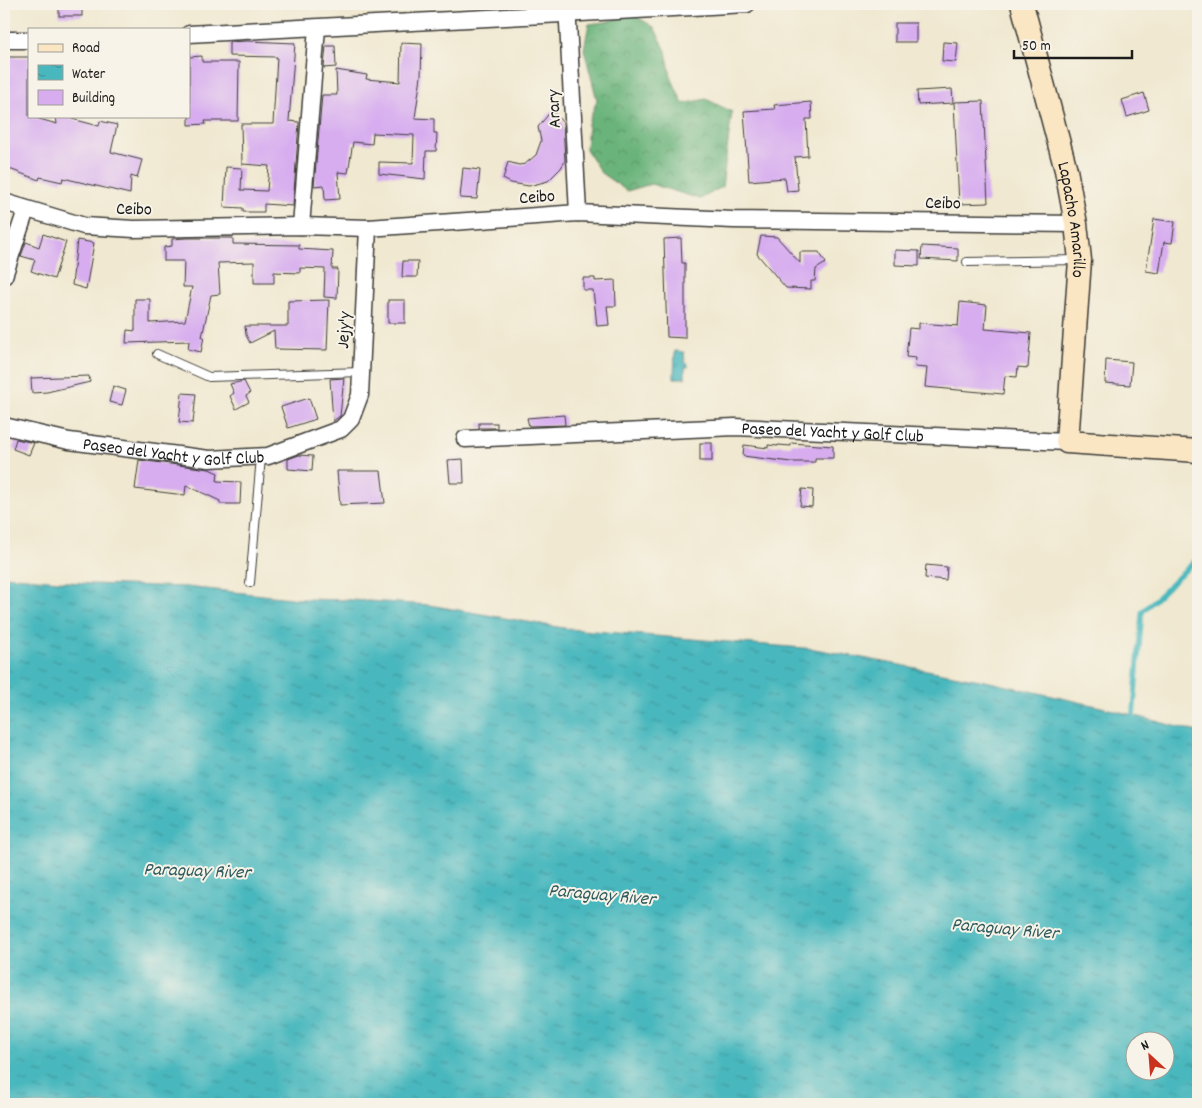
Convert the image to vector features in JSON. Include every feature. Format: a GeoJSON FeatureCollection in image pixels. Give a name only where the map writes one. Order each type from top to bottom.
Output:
{"type":"FeatureCollection","features":[{"type":"Feature","properties":{"kind":"main road","name":"Lapacho Amarillo"},"geometry":{"type":"LineString","coordinates":[[1022,4],[1066,170],[1076,224],[1080,260],[1067,442]]}},
{"type":"Feature","properties":{"kind":"main road","name":"Paseo del Yacht y Golf Club"},"geometry":{"type":"LineString","coordinates":[[1067,442],[1198,451]]}},
{"type":"Feature","properties":{"kind":"street"},"geometry":{"type":"LineString","coordinates":[[190,34],[316,28],[568,9],[748,4]]}},
{"type":"Feature","properties":{"kind":"street","name":"Arary"},"geometry":{"type":"LineString","coordinates":[[568,9],[578,213]]}},
{"type":"Feature","properties":{"kind":"street"},"geometry":{"type":"LineString","coordinates":[[301,226],[316,28]]}},
{"type":"Feature","properties":{"kind":"street"},"geometry":{"type":"LineString","coordinates":[[4,40],[28,40]]}},
{"type":"Feature","properties":{"kind":"street","name":"Ceibo"},"geometry":{"type":"LineString","coordinates":[[4,202],[84,226],[134,230],[301,226],[368,228],[578,213],[732,220],[1076,224]]}},
{"type":"Feature","properties":{"kind":"street"},"geometry":{"type":"LineString","coordinates":[[4,276],[26,210]]}},
{"type":"Feature","properties":{"kind":"street","name":"Jejy'y"},"geometry":{"type":"LineString","coordinates":[[341,429],[351,419],[357,407],[361,372],[368,228]]}},
{"type":"Feature","properties":{"kind":"street","name":"Paseo del Yacht y Golf Club"},"geometry":{"type":"LineString","coordinates":[[4,426],[69,441],[209,459],[268,456],[341,429]]}},
{"type":"Feature","properties":{"kind":"street","name":"Paseo del Yacht y Golf Club"},"geometry":{"type":"LineString","coordinates":[[465,439],[735,427],[1067,442]]}},
{"type":"Feature","properties":{"kind":"lane"},"geometry":{"type":"LineString","coordinates":[[967,262],[1080,260]]}},
{"type":"Feature","properties":{"kind":"lane"},"geometry":{"type":"LineString","coordinates":[[156,354],[209,378],[361,372]]}},
{"type":"Feature","properties":{"kind":"lane"},"geometry":{"type":"LineString","coordinates":[[250,583],[261,456]]}},
{"type":"Feature","properties":{"kind":"green space"},"geometry":{"type":"Polygon","coordinates":[[[632,14],[654,27],[666,51],[671,77],[683,104],[706,99],[732,112],[722,187],[700,199],[651,184],[627,191],[601,173],[586,149],[588,124],[597,100],[584,49],[589,24],[606,22],[632,14]]]}},
{"type":"Feature","properties":{"kind":"water"},"geometry":{"type":"Polygon","coordinates":[[[675,351],[684,352],[685,363],[688,364],[688,367],[685,367],[685,378],[674,378],[675,351]]]}},
{"type":"Feature","properties":{"kind":"water","name":"Paraguay River"},"geometry":{"type":"Polygon","coordinates":[[[4,576],[91,584],[187,587],[300,599],[429,605],[569,629],[815,649],[985,681],[1097,706],[1198,732],[1198,1104],[4,1104],[4,576]]]}},
{"type":"Feature","properties":{"kind":"building"},"geometry":{"type":"Polygon","coordinates":[[[59,4],[82,4],[82,16],[59,16],[59,4]]]}},
{"type":"Feature","properties":{"kind":"building"},"geometry":{"type":"Polygon","coordinates":[[[895,23],[916,23],[916,42],[895,42],[895,23]]]}},
{"type":"Feature","properties":{"kind":"building"},"geometry":{"type":"Polygon","coordinates":[[[229,42],[295,43],[289,121],[299,122],[293,206],[264,204],[264,212],[243,212],[243,208],[224,207],[226,167],[242,168],[241,190],[267,191],[269,166],[242,164],[241,124],[273,124],[277,57],[229,56],[229,42]]]}},
{"type":"Feature","properties":{"kind":"building"},"geometry":{"type":"Polygon","coordinates":[[[943,42],[958,43],[956,62],[942,61],[943,42]]]}},
{"type":"Feature","properties":{"kind":"building"},"geometry":{"type":"Polygon","coordinates":[[[401,43],[422,44],[421,76],[415,118],[434,119],[434,133],[437,133],[436,151],[426,151],[425,179],[379,174],[379,162],[413,163],[414,135],[373,133],[372,144],[353,142],[348,173],[338,172],[340,199],[325,200],[324,185],[314,186],[322,95],[337,95],[336,70],[367,75],[366,79],[400,82],[401,43]]]}},
{"type":"Feature","properties":{"kind":"building"},"geometry":{"type":"Polygon","coordinates":[[[326,46],[335,46],[336,67],[324,68],[326,46]]]}},
{"type":"Feature","properties":{"kind":"building"},"geometry":{"type":"Polygon","coordinates":[[[202,56],[202,62],[239,62],[238,121],[205,121],[206,124],[189,125],[190,57],[202,56]]]}},
{"type":"Feature","properties":{"kind":"building"},"geometry":{"type":"Polygon","coordinates":[[[4,57],[28,57],[28,118],[36,118],[57,124],[56,118],[72,118],[99,126],[100,121],[117,125],[111,152],[142,160],[137,178],[131,176],[130,194],[63,178],[62,182],[40,177],[39,180],[4,167],[4,57]]]}},
{"type":"Feature","properties":{"kind":"building"},"geometry":{"type":"Polygon","coordinates":[[[952,89],[953,103],[918,105],[917,91],[952,89]]]}},
{"type":"Feature","properties":{"kind":"building"},"geometry":{"type":"Polygon","coordinates":[[[1144,93],[1149,110],[1127,117],[1122,100],[1144,93]]]}},
{"type":"Feature","properties":{"kind":"building"},"geometry":{"type":"Polygon","coordinates":[[[983,101],[988,203],[959,204],[954,102],[983,101]]]}},
{"type":"Feature","properties":{"kind":"building"},"geometry":{"type":"Polygon","coordinates":[[[811,102],[812,119],[806,119],[808,156],[795,157],[798,190],[787,191],[785,178],[749,181],[744,111],[775,109],[774,105],[811,102]]]}},
{"type":"Feature","properties":{"kind":"building"},"geometry":{"type":"Polygon","coordinates":[[[552,110],[563,123],[565,161],[561,168],[548,181],[529,186],[511,183],[503,179],[508,162],[519,165],[525,164],[536,155],[541,141],[538,127],[552,110]]]}},
{"type":"Feature","properties":{"kind":"building"},"geometry":{"type":"Polygon","coordinates":[[[463,168],[480,170],[477,199],[460,198],[463,168]]]}},
{"type":"Feature","properties":{"kind":"building"},"geometry":{"type":"Polygon","coordinates":[[[1154,219],[1175,222],[1172,243],[1164,242],[1159,273],[1146,271],[1154,219]]]}},
{"type":"Feature","properties":{"kind":"building"},"geometry":{"type":"Polygon","coordinates":[[[43,234],[66,242],[54,279],[31,271],[35,260],[21,256],[26,242],[39,247],[43,234]]]}},
{"type":"Feature","properties":{"kind":"building"},"geometry":{"type":"Polygon","coordinates":[[[761,236],[777,237],[800,263],[800,252],[819,252],[826,263],[816,269],[815,281],[811,281],[811,289],[786,288],[757,254],[761,236]]]}},
{"type":"Feature","properties":{"kind":"building"},"geometry":{"type":"Polygon","coordinates":[[[233,238],[233,244],[299,245],[299,249],[333,251],[332,269],[338,269],[337,298],[324,297],[325,269],[300,268],[300,273],[274,272],[274,283],[254,283],[254,262],[218,263],[220,294],[211,295],[202,337],[204,337],[201,352],[188,349],[189,341],[126,343],[127,330],[135,331],[135,299],[150,299],[150,323],[185,321],[192,287],[183,287],[184,261],[164,261],[164,247],[172,246],[172,239],[233,238]]]}},
{"type":"Feature","properties":{"kind":"building"},"geometry":{"type":"Polygon","coordinates":[[[681,238],[682,263],[685,263],[685,338],[667,337],[664,239],[681,238]]]}},
{"type":"Feature","properties":{"kind":"building"},"geometry":{"type":"Polygon","coordinates":[[[77,240],[94,243],[86,289],[72,285],[77,240]]]}},
{"type":"Feature","properties":{"kind":"building"},"geometry":{"type":"Polygon","coordinates":[[[922,246],[958,248],[958,261],[921,259],[922,246]]]}},
{"type":"Feature","properties":{"kind":"building"},"geometry":{"type":"Polygon","coordinates":[[[895,250],[919,251],[919,266],[895,265],[895,250]]]}},
{"type":"Feature","properties":{"kind":"building"},"geometry":{"type":"Polygon","coordinates":[[[403,261],[418,261],[417,277],[402,277],[403,261]]]}},
{"type":"Feature","properties":{"kind":"building"},"geometry":{"type":"Polygon","coordinates":[[[583,278],[595,278],[595,281],[615,280],[616,306],[607,306],[609,325],[597,326],[593,290],[583,290],[583,278]]]}},
{"type":"Feature","properties":{"kind":"building"},"geometry":{"type":"Polygon","coordinates":[[[329,300],[327,350],[275,349],[274,331],[250,343],[246,335],[245,326],[288,326],[288,301],[329,300]]]}},
{"type":"Feature","properties":{"kind":"building"},"geometry":{"type":"Polygon","coordinates":[[[388,300],[405,300],[405,323],[388,323],[388,300]]]}},
{"type":"Feature","properties":{"kind":"building"},"geometry":{"type":"Polygon","coordinates":[[[960,302],[987,305],[985,329],[1031,333],[1028,368],[1018,367],[1017,377],[1005,376],[1003,394],[925,387],[927,368],[915,367],[916,358],[906,357],[909,328],[919,329],[919,323],[958,326],[960,302]]]}},
{"type":"Feature","properties":{"kind":"building"},"geometry":{"type":"Polygon","coordinates":[[[1106,360],[1132,362],[1130,385],[1105,383],[1106,360]]]}},
{"type":"Feature","properties":{"kind":"building"},"geometry":{"type":"Polygon","coordinates":[[[89,376],[90,382],[47,392],[32,393],[31,378],[89,376]]]}},
{"type":"Feature","properties":{"kind":"building"},"geometry":{"type":"Polygon","coordinates":[[[344,378],[340,416],[333,421],[330,379],[344,378]]]}},
{"type":"Feature","properties":{"kind":"building"},"geometry":{"type":"Polygon","coordinates":[[[244,381],[250,393],[246,396],[249,402],[236,409],[230,396],[234,393],[230,384],[244,381]]]}},
{"type":"Feature","properties":{"kind":"building"},"geometry":{"type":"Polygon","coordinates":[[[113,386],[126,390],[122,405],[109,402],[113,386]]]}},
{"type":"Feature","properties":{"kind":"building"},"geometry":{"type":"Polygon","coordinates":[[[182,393],[196,394],[193,423],[179,422],[182,393]]]}},
{"type":"Feature","properties":{"kind":"building"},"geometry":{"type":"Polygon","coordinates":[[[309,398],[316,419],[288,428],[281,407],[309,398]]]}},
{"type":"Feature","properties":{"kind":"building"},"geometry":{"type":"Polygon","coordinates":[[[564,415],[565,425],[529,426],[527,418],[564,415]]]}},
{"type":"Feature","properties":{"kind":"building"},"geometry":{"type":"Polygon","coordinates":[[[479,423],[497,423],[497,428],[479,428],[479,423]]]}},
{"type":"Feature","properties":{"kind":"building"},"geometry":{"type":"Polygon","coordinates":[[[16,439],[34,443],[29,455],[13,449],[16,439]]]}},
{"type":"Feature","properties":{"kind":"building"},"geometry":{"type":"Polygon","coordinates":[[[700,443],[712,443],[712,461],[700,461],[700,443]]]}},
{"type":"Feature","properties":{"kind":"building"},"geometry":{"type":"Polygon","coordinates":[[[791,443],[833,446],[833,458],[815,458],[815,462],[791,462],[743,456],[744,445],[768,448],[768,445],[791,446],[791,443]]]}},
{"type":"Feature","properties":{"kind":"building"},"geometry":{"type":"Polygon","coordinates":[[[299,455],[313,456],[312,471],[288,469],[288,459],[299,455]]]}},
{"type":"Feature","properties":{"kind":"building"},"geometry":{"type":"Polygon","coordinates":[[[463,459],[464,483],[450,483],[448,460],[463,459]]]}},
{"type":"Feature","properties":{"kind":"building"},"geometry":{"type":"Polygon","coordinates":[[[139,460],[209,469],[218,473],[217,481],[241,482],[240,504],[220,504],[220,501],[186,485],[185,495],[135,489],[139,460]]]}},
{"type":"Feature","properties":{"kind":"building"},"geometry":{"type":"Polygon","coordinates":[[[337,471],[381,471],[385,503],[340,505],[337,471]]]}},
{"type":"Feature","properties":{"kind":"building"},"geometry":{"type":"Polygon","coordinates":[[[802,489],[813,490],[812,507],[800,506],[802,489]]]}},
{"type":"Feature","properties":{"kind":"building"},"geometry":{"type":"Polygon","coordinates":[[[926,565],[947,567],[946,580],[925,578],[926,565]]]}},
{"type":"Feature","properties":{"kind":"waterway"},"geometry":{"type":"LineString","coordinates":[[1133,720],[1142,612],[1198,558]]}}]}
